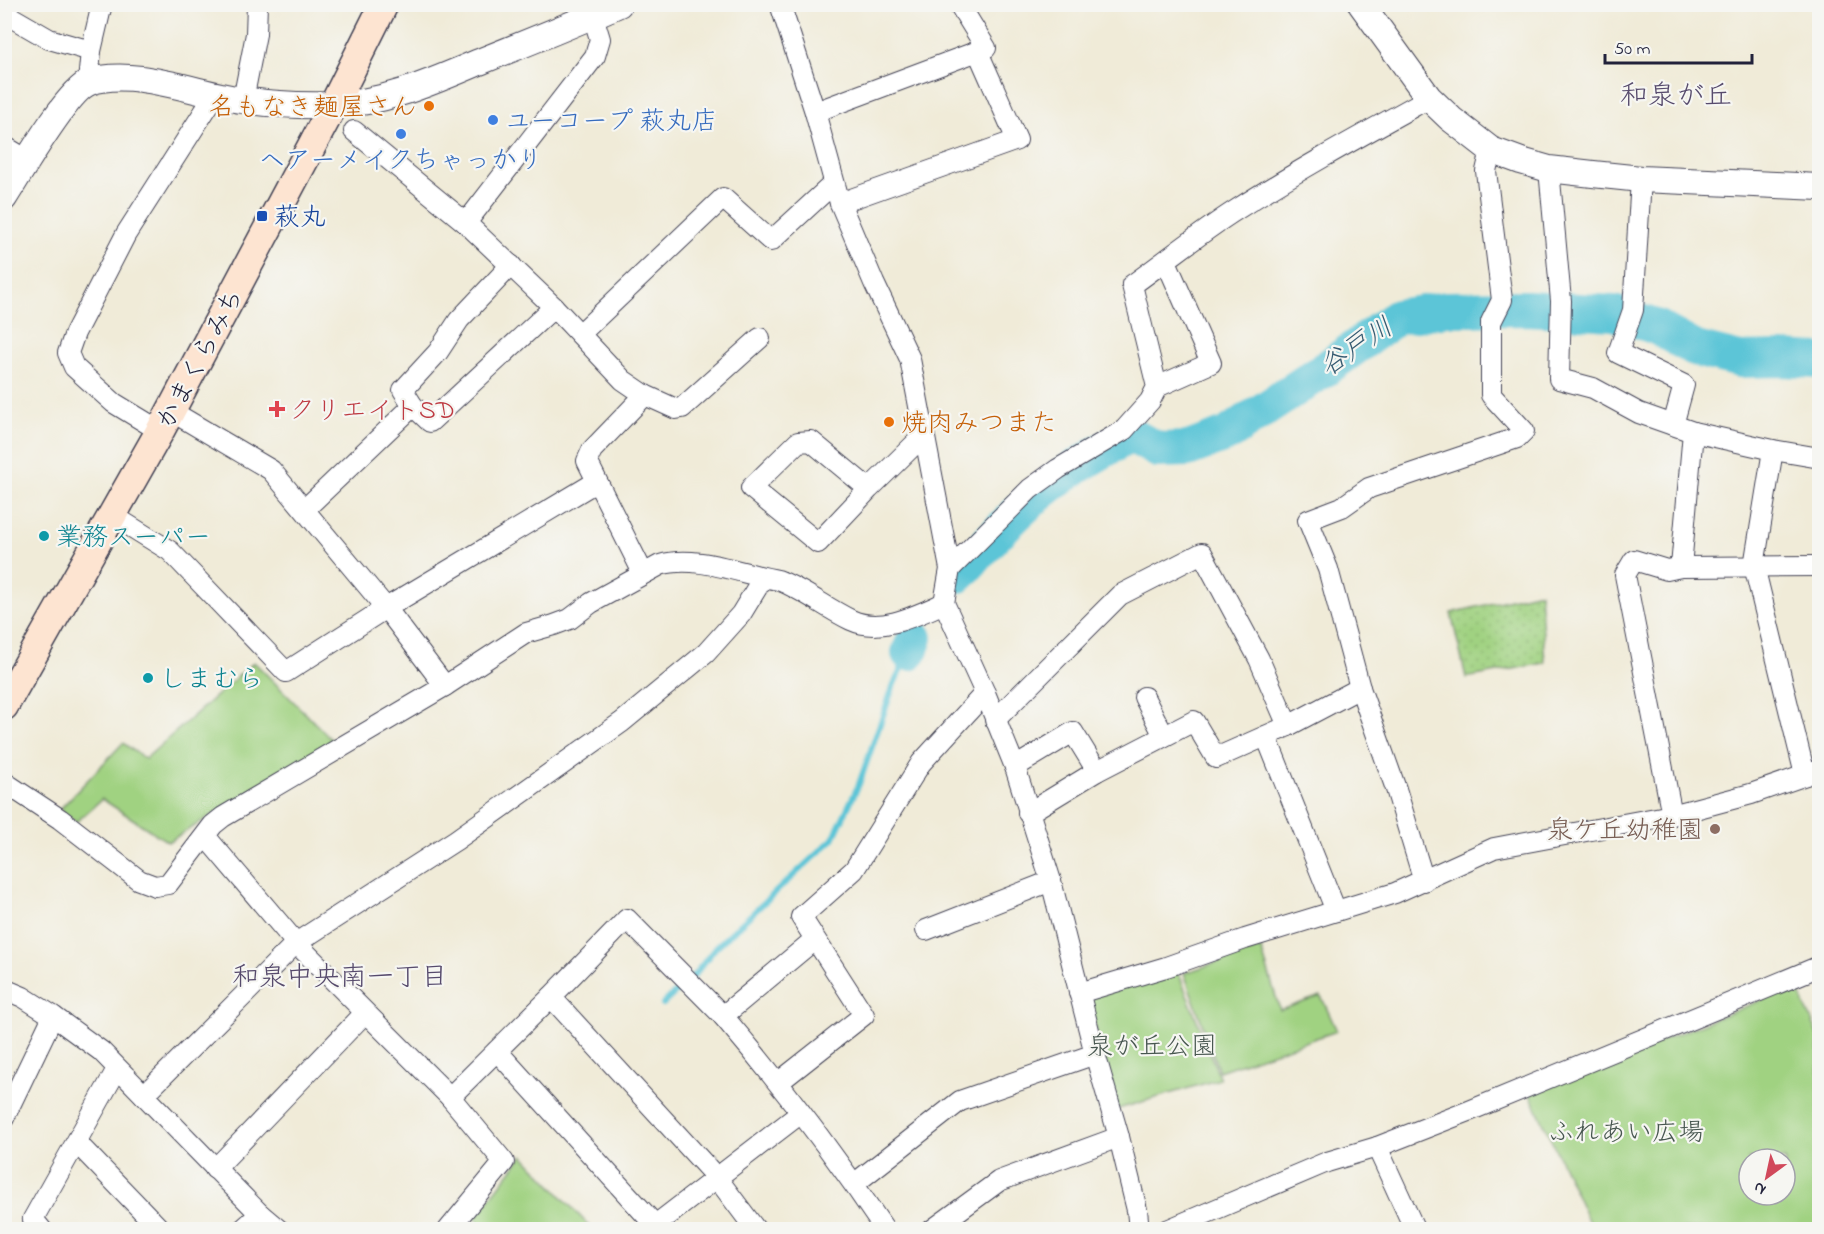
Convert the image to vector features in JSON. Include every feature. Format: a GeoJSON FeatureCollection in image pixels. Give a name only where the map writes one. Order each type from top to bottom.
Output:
{"type":"FeatureCollection","features":[{"type":"Feature","properties":{"kind":"main road","name":"かまくらみち"},"geometry":{"type":"LineString","coordinates":[[4,706],[165,421],[333,105],[384,4]]}},
{"type":"Feature","properties":{"kind":"street"},"geometry":{"type":"LineString","coordinates":[[87,82],[91,51],[102,4]]}},
{"type":"Feature","properties":{"kind":"street"},"geometry":{"type":"LineString","coordinates":[[243,100],[255,34],[257,4]]}},
{"type":"Feature","properties":{"kind":"street"},"geometry":{"type":"LineString","coordinates":[[4,198],[70,98],[87,82],[113,77],[137,79],[243,100],[333,105],[377,99],[397,94],[619,4]]}},
{"type":"Feature","properties":{"kind":"street"},"geometry":{"type":"LineString","coordinates":[[780,4],[815,112],[840,202],[909,359],[950,569],[944,603],[985,693],[1015,767],[1051,881],[1119,1137],[1137,1210],[1139,1230]]}},
{"type":"Feature","properties":{"kind":"street"},"geometry":{"type":"LineString","coordinates":[[815,112],[986,48],[959,4]]}},
{"type":"Feature","properties":{"kind":"street"},"geometry":{"type":"LineString","coordinates":[[1361,4],[1429,98],[1451,119],[1491,150],[1549,169],[1641,179],[1820,187]]}},
{"type":"Feature","properties":{"kind":"street"},"geometry":{"type":"LineString","coordinates":[[4,13],[49,39],[91,51]]}},
{"type":"Feature","properties":{"kind":"street"},"geometry":{"type":"LineString","coordinates":[[466,223],[595,56],[600,39],[593,16]]}},
{"type":"Feature","properties":{"kind":"street"},"geometry":{"type":"LineString","coordinates":[[840,202],[1017,140],[978,52]]}},
{"type":"Feature","properties":{"kind":"street"},"geometry":{"type":"LineString","coordinates":[[214,95],[126,234],[68,353],[74,367],[114,403],[165,421],[271,470],[386,608],[445,686]]}},
{"type":"Feature","properties":{"kind":"street"},"geometry":{"type":"LineString","coordinates":[[1157,387],[1132,285],[1198,235],[1237,210],[1351,141],[1429,98]]}},
{"type":"Feature","properties":{"kind":"street"},"geometry":{"type":"LineString","coordinates":[[354,131],[466,223],[554,307],[623,380],[645,395],[676,409],[682,408],[760,338]]}},
{"type":"Feature","properties":{"kind":"street"},"geometry":{"type":"LineString","coordinates":[[4,146],[29,161]]}},
{"type":"Feature","properties":{"kind":"street"},"geometry":{"type":"LineString","coordinates":[[1424,881],[1396,789],[1360,688],[1328,569],[1308,520],[1342,507],[1369,488],[1517,438],[1524,431],[1491,395],[1491,322],[1502,300],[1486,171],[1491,150]]}},
{"type":"Feature","properties":{"kind":"street"},"geometry":{"type":"LineString","coordinates":[[1549,169],[1561,308],[1559,379],[1593,388],[1639,413],[1693,432],[1820,458]]}},
{"type":"Feature","properties":{"kind":"street"},"geometry":{"type":"LineString","coordinates":[[1641,179],[1630,315],[1618,353],[1684,385],[1673,425]]}},
{"type":"Feature","properties":{"kind":"street"},"geometry":{"type":"LineString","coordinates":[[580,334],[723,198],[771,241],[834,183]]}},
{"type":"Feature","properties":{"kind":"street"},"geometry":{"type":"LineString","coordinates":[[950,569],[1030,489],[1058,469],[1124,430],[1150,401],[1157,387],[1211,363],[1166,261]]}},
{"type":"Feature","properties":{"kind":"street"},"geometry":{"type":"LineString","coordinates":[[511,265],[459,320],[438,352],[403,390],[412,406],[430,422],[554,307]]}},
{"type":"Feature","properties":{"kind":"street"},"geometry":{"type":"LineString","coordinates":[[643,573],[587,461],[589,455],[645,395]]}},
{"type":"Feature","properties":{"kind":"street"},"geometry":{"type":"LineString","coordinates":[[305,509],[412,406]]}},
{"type":"Feature","properties":{"kind":"street"},"geometry":{"type":"LineString","coordinates":[[1681,567],[1693,432]]}},
{"type":"Feature","properties":{"kind":"street"},"geometry":{"type":"LineString","coordinates":[[869,489],[811,441],[798,442],[751,488],[818,543],[923,436]]}},
{"type":"Feature","properties":{"kind":"street"},"geometry":{"type":"LineString","coordinates":[[1079,993],[1395,893],[1494,848],[1672,815],[1751,794],[1812,773],[1754,566],[1773,450]]}},
{"type":"Feature","properties":{"kind":"street"},"geometry":{"type":"LineString","coordinates":[[112,515],[170,551],[286,672],[386,608],[596,482]]}},
{"type":"Feature","properties":{"kind":"street"},"geometry":{"type":"LineString","coordinates":[[996,720],[1120,595],[1202,553],[1259,659],[1288,726]]}},
{"type":"Feature","properties":{"kind":"street"},"geometry":{"type":"LineString","coordinates":[[1672,815],[1625,575],[1634,560],[1667,570],[1681,567],[1820,566]]}},
{"type":"Feature","properties":{"kind":"street"},"geometry":{"type":"LineString","coordinates":[[4,782],[60,819],[139,880],[155,886],[164,886],[173,879],[213,825],[223,817],[445,686],[526,633],[570,619],[591,603],[643,573],[660,566],[679,561],[701,563],[791,585],[857,622],[877,624],[903,621],[944,603]]}},
{"type":"Feature","properties":{"kind":"street"},"geometry":{"type":"LineString","coordinates":[[144,1095],[296,943],[456,840],[622,722],[706,653],[741,614],[763,578]]}},
{"type":"Feature","properties":{"kind":"street"},"geometry":{"type":"LineString","coordinates":[[1028,813],[1097,771],[1194,721],[1216,758],[1288,726],[1360,688]]}},
{"type":"Feature","properties":{"kind":"street"},"geometry":{"type":"LineString","coordinates":[[779,1082],[864,1015],[801,917],[854,870],[921,762],[985,693]]}},
{"type":"Feature","properties":{"kind":"street"},"geometry":{"type":"LineString","coordinates":[[1144,697],[1164,736]]}},
{"type":"Feature","properties":{"kind":"street"},"geometry":{"type":"LineString","coordinates":[[1015,767],[1073,732],[1097,771]]}},
{"type":"Feature","properties":{"kind":"street"},"geometry":{"type":"LineString","coordinates":[[1266,736],[1336,911]]}},
{"type":"Feature","properties":{"kind":"street"},"geometry":{"type":"LineString","coordinates":[[206,837],[296,943],[450,1096],[504,1162],[448,1230]]}},
{"type":"Feature","properties":{"kind":"street"},"geometry":{"type":"LineString","coordinates":[[926,930],[1051,881]]}},
{"type":"Feature","properties":{"kind":"street"},"geometry":{"type":"LineString","coordinates":[[450,1096],[627,919],[723,1016],[779,1082],[885,1230]]}},
{"type":"Feature","properties":{"kind":"street"},"geometry":{"type":"LineString","coordinates":[[723,1016],[814,940]]}},
{"type":"Feature","properties":{"kind":"street"},"geometry":{"type":"LineString","coordinates":[[1178,1228],[1327,1162],[1377,1147],[1820,966]]}},
{"type":"Feature","properties":{"kind":"street"},"geometry":{"type":"LineString","coordinates":[[4,988],[53,1016],[101,1051],[260,1214],[279,1230]]}},
{"type":"Feature","properties":{"kind":"street"},"geometry":{"type":"LineString","coordinates":[[551,997],[717,1178],[756,1230]]}},
{"type":"Feature","properties":{"kind":"street"},"geometry":{"type":"LineString","coordinates":[[215,1168],[365,1013]]}},
{"type":"Feature","properties":{"kind":"street"},"geometry":{"type":"LineString","coordinates":[[4,1118],[53,1016]]}},
{"type":"Feature","properties":{"kind":"street"},"geometry":{"type":"LineString","coordinates":[[496,1051],[652,1227],[801,1113]]}},
{"type":"Feature","properties":{"kind":"street"},"geometry":{"type":"LineString","coordinates":[[854,1184],[960,1101],[1095,1053]]}},
{"type":"Feature","properties":{"kind":"street"},"geometry":{"type":"LineString","coordinates":[[42,1230],[33,1219],[117,1069]]}},
{"type":"Feature","properties":{"kind":"street"},"geometry":{"type":"LineString","coordinates":[[932,1230],[999,1181],[1119,1137]]}},
{"type":"Feature","properties":{"kind":"street"},"geometry":{"type":"LineString","coordinates":[[76,1143],[161,1230]]}},
{"type":"Feature","properties":{"kind":"street"},"geometry":{"type":"LineString","coordinates":[[1377,1147],[1415,1230]]}},
{"type":"Feature","properties":{"kind":"street"},"geometry":{"type":"LineString","coordinates":[[242,1230],[260,1214]]}},
{"type":"Feature","properties":{"kind":"green space"},"geometry":{"type":"Polygon","coordinates":[[[1540,592],[1545,663],[1466,678],[1451,613],[1540,592]]]}},
{"type":"Feature","properties":{"kind":"green space"},"geometry":{"type":"Polygon","coordinates":[[[254,662],[334,742],[168,842],[102,799],[76,822],[60,809],[123,743],[145,759],[254,662]]]}},
{"type":"Feature","properties":{"kind":"green space"},"geometry":{"type":"Polygon","coordinates":[[[1261,948],[1280,1010],[1321,996],[1337,1031],[1219,1071],[1184,973],[1261,948]]]}},
{"type":"Feature","properties":{"kind":"green space","name":"泉が丘公園"},"geometry":{"type":"Polygon","coordinates":[[[1177,969],[1220,1079],[1118,1109],[1087,998],[1177,969]]]}},
{"type":"Feature","properties":{"kind":"green space","name":"ふれあい広場"},"geometry":{"type":"Polygon","coordinates":[[[1796,986],[1819,1036],[1819,1229],[1592,1229],[1530,1094],[1796,986]]]}},
{"type":"Feature","properties":{"kind":"green space"},"geometry":{"type":"Polygon","coordinates":[[[523,1155],[592,1229],[486,1229],[475,1218],[523,1155]]]}},
{"type":"Feature","properties":{"kind":"waterway","name":"谷戸川"},"geometry":{"type":"LineString","coordinates":[[959,575],[1003,527],[1039,494],[1101,452],[1131,435],[1158,450],[1188,449],[1228,434],[1328,367],[1397,317],[1446,309],[1527,308],[1614,313],[1656,327],[1696,349],[1740,360],[1820,361]]}},
{"type":"Feature","properties":{"kind":"waterway","name":"谷戸川"},"geometry":{"type":"LineString","coordinates":[[909,653],[915,638]]}},
{"type":"Feature","properties":{"kind":"waterway"},"geometry":{"type":"LineString","coordinates":[[663,1004],[695,974],[716,947],[833,839],[859,784],[894,684],[909,653]]}},
{"type":"Feature","properties":{"kind":"place","name":"名もなき麺屋さん"},"geometry":{"type":"Point","coordinates":[429,106]}},
{"type":"Feature","properties":{"kind":"place","name":"ユーコープ 萩丸店"},"geometry":{"type":"Point","coordinates":[493,120]}},
{"type":"Feature","properties":{"kind":"place","name":"ヘアーメイクちゃっかり"},"geometry":{"type":"Point","coordinates":[401,134]}},
{"type":"Feature","properties":{"kind":"place","name":"萩丸"},"geometry":{"type":"Point","coordinates":[262,216]}},
{"type":"Feature","properties":{"kind":"place","name":"クリエイトSD"},"geometry":{"type":"Point","coordinates":[277,409]}},
{"type":"Feature","properties":{"kind":"place","name":"焼肉みつまた"},"geometry":{"type":"Point","coordinates":[889,422]}},
{"type":"Feature","properties":{"kind":"place","name":"業務スーパー"},"geometry":{"type":"Point","coordinates":[44,536]}},
{"type":"Feature","properties":{"kind":"place","name":"しまむら"},"geometry":{"type":"Point","coordinates":[148,678]}},
{"type":"Feature","properties":{"kind":"place","name":"泉ケ丘幼稚園"},"geometry":{"type":"Point","coordinates":[1715,829]}},
{"type":"Feature","properties":{"kind":"district","name":"和泉が丘"},"geometry":{"type":"Point","coordinates":[1676,94]}},
{"type":"Feature","properties":{"kind":"district","name":"和泉中央南一丁目"},"geometry":{"type":"Point","coordinates":[340,976]}}]}
